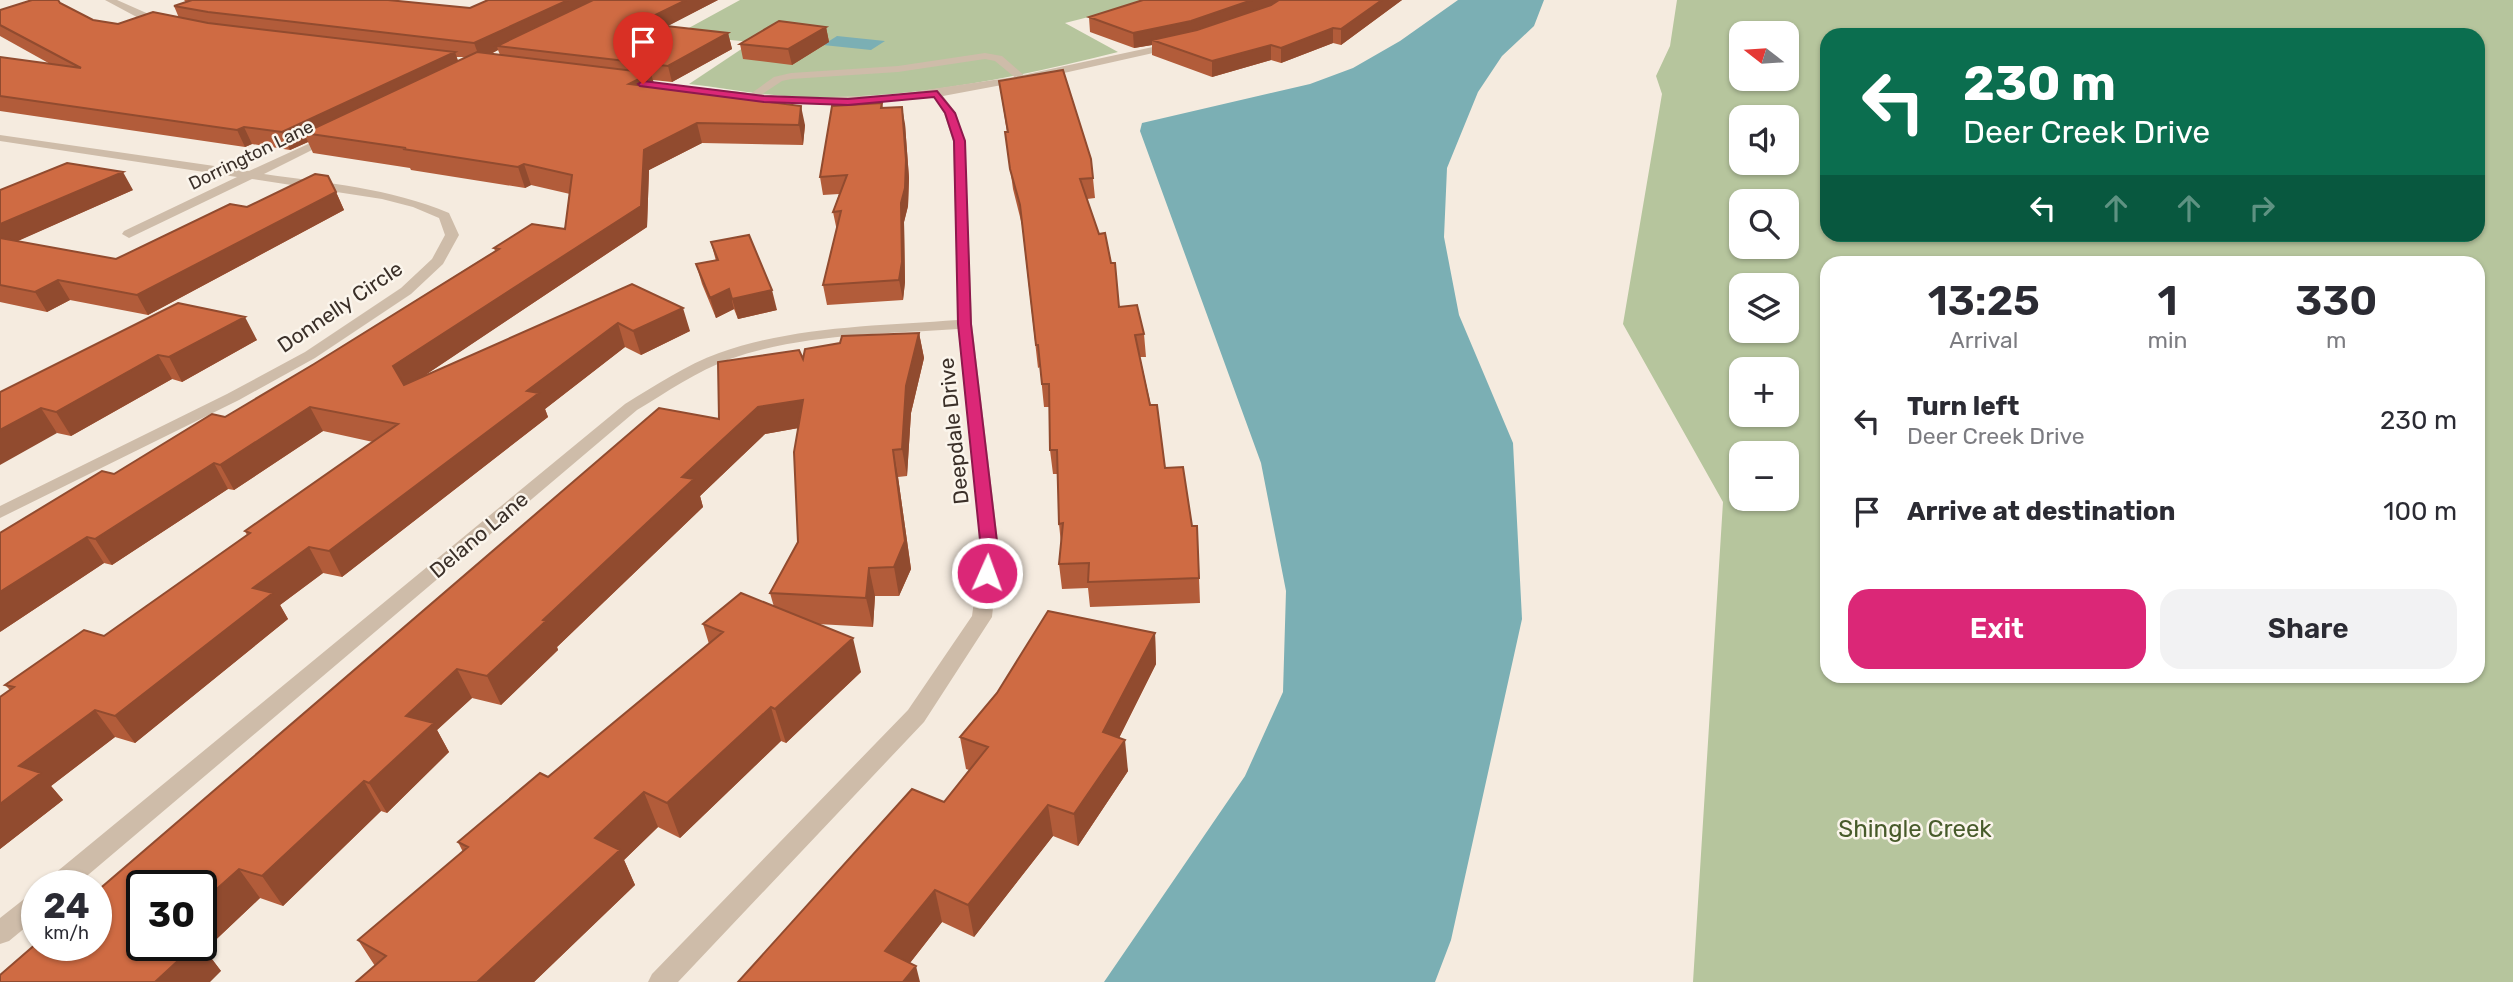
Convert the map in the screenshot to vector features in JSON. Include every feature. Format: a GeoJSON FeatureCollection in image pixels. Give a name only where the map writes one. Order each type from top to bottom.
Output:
{"type":"FeatureCollection","features":[{"type":"Feature","properties":{"kind":"street"},"geometry":{"type":"LineString","coordinates":[[110,0],[149,20],[176,25]]}},
{"type":"Feature","properties":{"kind":"street"},"geometry":{"type":"LineString","coordinates":[[616,80],[751,97],[848,102],[937,94],[1194,41]]}},
{"type":"Feature","properties":{"kind":"street"},"geometry":{"type":"LineString","coordinates":[[751,97],[778,79],[792,76],[898,69],[985,56],[998,58],[1022,78]]}},
{"type":"Feature","properties":{"kind":"street","name":"Deepdale Drive"},"geometry":{"type":"LineString","coordinates":[[661,982],[916,716],[982,617],[990,550],[965,324],[960,141],[950,113],[937,94]]}},
{"type":"Feature","properties":{"kind":"street","name":"Dorrington Lane"},"geometry":{"type":"LineString","coordinates":[[129,234],[347,128]]}},
{"type":"Feature","properties":{"kind":"street","name":"Donnelly Circle"},"geometry":{"type":"LineString","coordinates":[[0,138],[383,195],[417,204],[444,216],[452,235],[438,261],[406,291],[310,355],[233,397],[0,513]]}},
{"type":"Feature","properties":{"kind":"street","name":"Delano Lane"},"geometry":{"type":"LineString","coordinates":[[76,870],[631,407],[689,372],[739,351],[812,337],[965,324]]}},
{"type":"Feature","properties":{"kind":"street"},"geometry":{"type":"LineString","coordinates":[[0,933],[21,916]]}},
{"type":"Feature","properties":{"kind":"green space"},"geometry":{"type":"Polygon","coordinates":[[[740,0],[1142,0],[1128,7],[1065,23],[1118,52],[1001,78],[921,91],[841,97],[759,94],[689,84],[752,42],[676,35],[740,0]]]}},
{"type":"Feature","properties":{"kind":"green space","name":"Shingle Creek"},"geometry":{"type":"Polygon","coordinates":[[[1677,0],[2513,0],[2513,982],[1693,982],[1723,502],[1623,324],[1662,94],[1656,76],[1670,46],[1677,0]]]}},
{"type":"Feature","properties":{"kind":"water"},"geometry":{"type":"Polygon","coordinates":[[[1458,0],[1544,0],[1534,26],[1502,56],[1478,92],[1447,168],[1444,237],[1459,315],[1513,443],[1522,619],[1451,940],[1435,982],[1104,982],[1245,776],[1283,692],[1286,591],[1261,463],[1140,131],[1142,123],[1310,84],[1353,68],[1400,41],[1458,0]]]}},
{"type":"Feature","properties":{"kind":"water"},"geometry":{"type":"Polygon","coordinates":[[[837,36],[885,41],[871,50],[823,45],[837,36]]]}},
{"type":"Feature","properties":{"kind":"building"},"geometry":{"type":"Polygon","coordinates":[[[32,0],[58,0],[93,20],[118,24],[153,12],[208,23],[455,52],[282,132],[244,127],[237,130],[0,96],[0,57],[81,68],[0,25],[0,10],[32,0]]]}},
{"type":"Feature","properties":{"kind":"building"},"geometry":{"type":"Polygon","coordinates":[[[192,0],[388,0],[470,8],[488,0],[568,0],[474,43],[174,6],[192,0]]]}},
{"type":"Feature","properties":{"kind":"building"},"geometry":{"type":"Polygon","coordinates":[[[593,0],[686,0],[639,23],[728,33],[668,66],[497,46],[593,0]]]}},
{"type":"Feature","properties":{"kind":"building"},"geometry":{"type":"Polygon","coordinates":[[[1143,0],[1252,0],[1191,21],[1133,33],[1089,17],[1143,0]]]}},
{"type":"Feature","properties":{"kind":"building"},"geometry":{"type":"Polygon","coordinates":[[[1279,0],[1382,0],[1341,29],[1333,28],[1281,48],[1271,45],[1212,61],[1152,40],[1197,30],[1279,0]]]}},
{"type":"Feature","properties":{"kind":"building"},"geometry":{"type":"Polygon","coordinates":[[[779,21],[826,27],[788,49],[740,44],[779,21]]]}},
{"type":"Feature","properties":{"kind":"building"},"geometry":{"type":"Polygon","coordinates":[[[477,52],[651,73],[629,84],[801,106],[799,125],[697,123],[644,150],[641,206],[393,366],[404,385],[632,284],[683,308],[633,331],[618,323],[527,391],[539,393],[329,551],[309,547],[253,588],[273,593],[115,716],[95,710],[19,766],[41,773],[0,804],[0,697],[14,687],[5,685],[84,630],[104,636],[250,533],[245,531],[398,424],[310,407],[220,465],[214,463],[95,539],[87,537],[0,592],[0,533],[102,471],[114,474],[212,414],[225,417],[499,249],[494,248],[532,224],[565,229],[572,175],[524,164],[518,167],[304,133],[477,52]]]}},
{"type":"Feature","properties":{"kind":"building"},"geometry":{"type":"Polygon","coordinates":[[[1063,70],[1091,159],[1093,178],[1080,179],[1099,234],[1105,233],[1111,263],[1115,263],[1119,307],[1137,305],[1144,334],[1135,335],[1150,405],[1157,405],[1165,468],[1183,467],[1192,526],[1197,526],[1199,578],[1088,582],[1089,563],[1059,564],[1063,523],[1059,524],[1057,450],[1050,450],[1049,384],[1042,384],[1020,205],[1010,169],[1005,132],[1008,132],[999,81],[1063,70]]]}},
{"type":"Feature","properties":{"kind":"building"},"geometry":{"type":"Polygon","coordinates":[[[882,103],[881,108],[902,107],[906,160],[905,188],[901,203],[902,262],[899,280],[823,285],[841,211],[833,212],[847,175],[820,177],[832,106],[882,103]]]}},
{"type":"Feature","properties":{"kind":"building"},"geometry":{"type":"Polygon","coordinates":[[[67,163],[123,172],[0,224],[0,190],[67,163]]]}},
{"type":"Feature","properties":{"kind":"building"},"geometry":{"type":"Polygon","coordinates":[[[315,174],[328,176],[336,192],[137,295],[58,280],[35,292],[0,285],[0,238],[116,259],[230,204],[247,207],[315,174]]]}},
{"type":"Feature","properties":{"kind":"building"},"geometry":{"type":"Polygon","coordinates":[[[749,235],[772,290],[732,299],[729,289],[710,298],[696,264],[718,260],[711,242],[749,235]]]}},
{"type":"Feature","properties":{"kind":"building"},"geometry":{"type":"Polygon","coordinates":[[[178,303],[245,317],[169,357],[158,355],[56,412],[41,408],[0,430],[0,392],[178,303]]]}},
{"type":"Feature","properties":{"kind":"building"},"geometry":{"type":"Polygon","coordinates":[[[919,333],[906,386],[902,449],[893,450],[905,541],[894,567],[869,568],[866,598],[770,593],[798,542],[794,452],[803,400],[758,407],[682,477],[694,479],[487,676],[457,669],[406,716],[434,723],[369,783],[364,781],[262,876],[239,869],[217,889],[217,870],[126,870],[126,961],[178,961],[155,982],[0,982],[0,975],[21,957],[21,961],[112,961],[112,878],[659,408],[719,419],[718,362],[799,350],[803,359],[805,349],[840,343],[842,336],[919,333]]]}},
{"type":"Feature","properties":{"kind":"building"},"geometry":{"type":"Polygon","coordinates":[[[741,593],[853,638],[775,709],[771,707],[667,803],[644,792],[595,838],[620,850],[477,982],[356,982],[386,956],[358,940],[468,847],[458,842],[540,773],[548,777],[723,632],[703,624],[741,593]]]}},
{"type":"Feature","properties":{"kind":"building"},"geometry":{"type":"Polygon","coordinates":[[[1048,611],[1155,633],[1103,732],[1125,740],[1074,814],[1048,805],[968,905],[935,890],[885,951],[916,966],[903,982],[738,982],[912,789],[944,802],[988,747],[960,737],[997,693],[1048,611]]]}},
{"type":"Feature","properties":{"kind":"route"},"geometry":{"type":"LineString","coordinates":[[643,84],[764,99],[848,102],[937,94],[950,113],[960,141],[965,324],[990,550],[987,573]]}}]}
